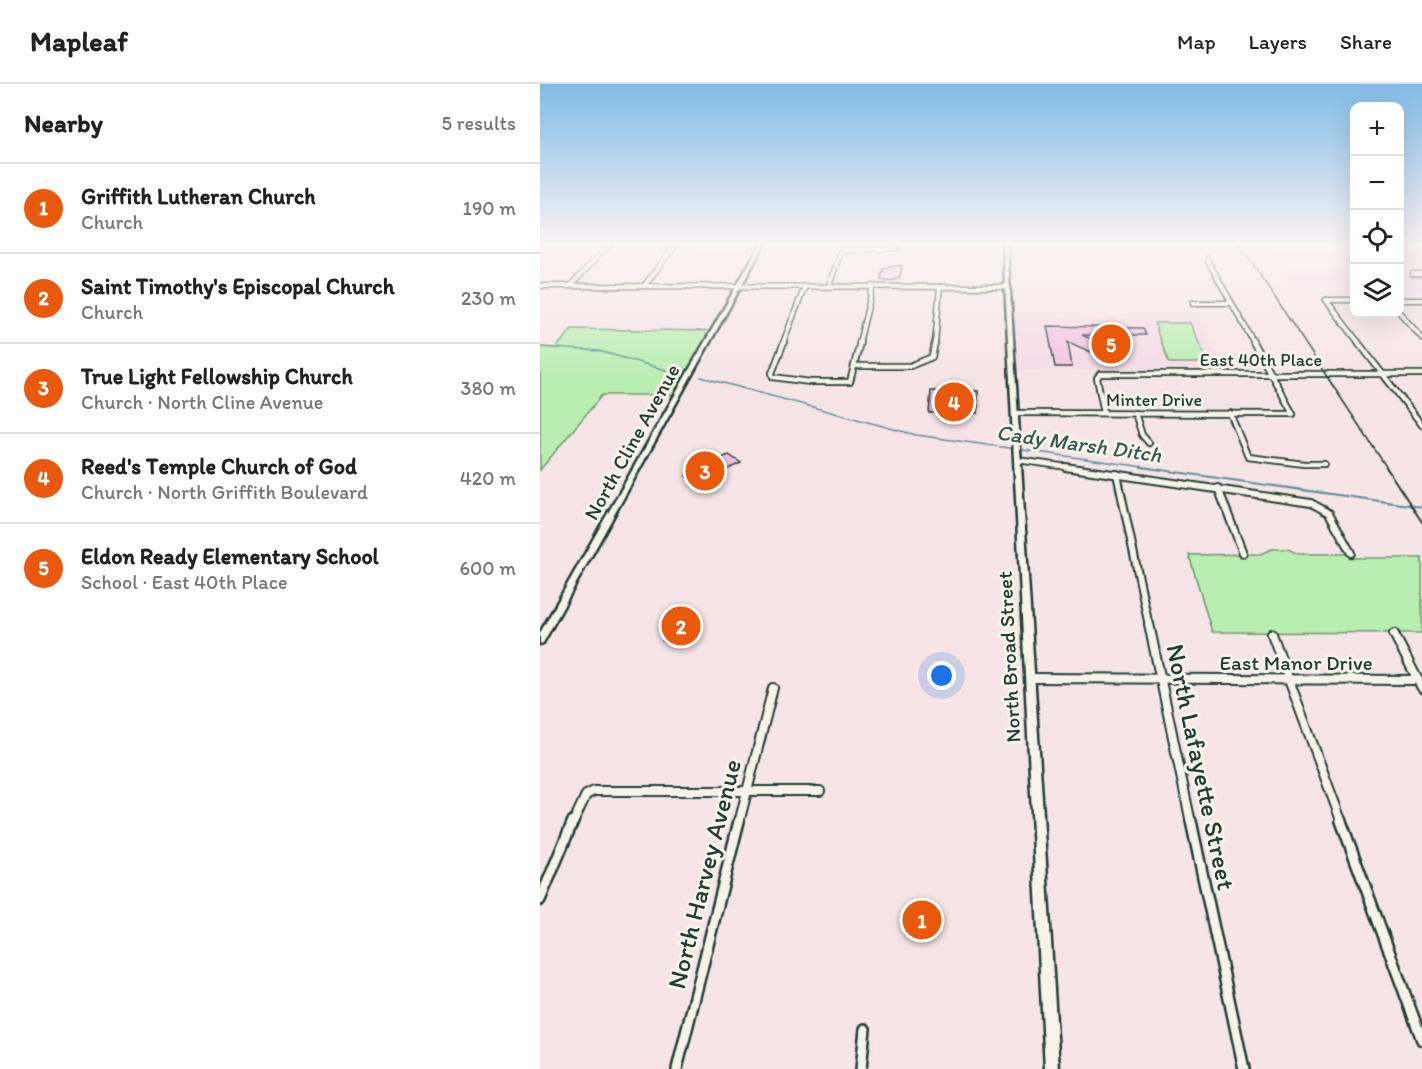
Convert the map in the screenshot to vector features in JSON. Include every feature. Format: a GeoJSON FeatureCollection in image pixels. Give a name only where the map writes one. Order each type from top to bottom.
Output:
{"type":"FeatureCollection","features":[{"type":"Feature","properties":{"kind":"street","name":"North Cline Avenue"},"geometry":{"type":"LineString","coordinates":[[540,641],[737,289]]}},
{"type":"Feature","properties":{"kind":"street"},"geometry":{"type":"LineString","coordinates":[[805,289],[772,376],[810,382],[850,382],[872,289]]}},
{"type":"Feature","properties":{"kind":"street"},"geometry":{"type":"LineString","coordinates":[[854,366],[910,366],[927,361],[934,352],[940,289]]}},
{"type":"Feature","properties":{"kind":"street","name":"North Broad Street"},"geometry":{"type":"LineString","coordinates":[[1007,289],[1052,1069]]}},
{"type":"Feature","properties":{"kind":"street"},"geometry":{"type":"LineString","coordinates":[[1224,289],[1271,374]]}},
{"type":"Feature","properties":{"kind":"street"},"geometry":{"type":"LineString","coordinates":[[1350,300],[1326,300],[1422,425]]}},
{"type":"Feature","properties":{"kind":"street"},"geometry":{"type":"LineString","coordinates":[[1404,300],[1422,300]]}},
{"type":"Feature","properties":{"kind":"street"},"geometry":{"type":"LineString","coordinates":[[1193,303],[1231,303]]}},
{"type":"Feature","properties":{"kind":"street"},"geometry":{"type":"LineString","coordinates":[[1404,318],[1422,338]]}},
{"type":"Feature","properties":{"kind":"street","name":"East 40th Place"},"geometry":{"type":"LineString","coordinates":[[1104,413],[1097,378],[1100,374],[1422,375]]}},
{"type":"Feature","properties":{"kind":"street","name":"Minter Drive"},"geometry":{"type":"LineString","coordinates":[[1014,413],[1293,414],[1271,374]]}},
{"type":"Feature","properties":{"kind":"street"},"geometry":{"type":"LineString","coordinates":[[1135,413],[1142,435],[1149,442]]}},
{"type":"Feature","properties":{"kind":"street"},"geometry":{"type":"LineString","coordinates":[[1230,413],[1248,457],[1304,464],[1324,464]]}},
{"type":"Feature","properties":{"kind":"street"},"geometry":{"type":"LineString","coordinates":[[1017,454],[1117,474],[1305,501],[1322,507],[1332,516],[1351,553]]}},
{"type":"Feature","properties":{"kind":"street","name":"North Lafayette Street"},"geometry":{"type":"LineString","coordinates":[[1117,474],[1244,1069]]}},
{"type":"Feature","properties":{"kind":"street"},"geometry":{"type":"LineString","coordinates":[[1218,488],[1243,553]]}},
{"type":"Feature","properties":{"kind":"street"},"geometry":{"type":"LineString","coordinates":[[1272,634],[1422,1040]]}},
{"type":"Feature","properties":{"kind":"street"},"geometry":{"type":"LineString","coordinates":[[1394,634],[1422,688]]}},
{"type":"Feature","properties":{"kind":"street","name":"East Manor Drive"},"geometry":{"type":"LineString","coordinates":[[1030,678],[1418,680]]}},
{"type":"Feature","properties":{"kind":"street","name":"North Harvey Avenue"},"geometry":{"type":"LineString","coordinates":[[677,1069],[772,688]]}},
{"type":"Feature","properties":{"kind":"street"},"geometry":{"type":"LineString","coordinates":[[540,900],[581,803],[590,793],[600,790],[820,791]]}},
{"type":"Feature","properties":{"kind":"street"},"geometry":{"type":"LineString","coordinates":[[861,1069],[865,1029]]}},
{"type":"Feature","properties":{"kind":"shaded area"},"geometry":{"type":"Polygon","coordinates":[[[1009,318],[1200,318],[1226,374],[1106,374],[1085,370],[1012,370],[1009,318]]]}},
{"type":"Feature","properties":{"kind":"green space"},"geometry":{"type":"Polygon","coordinates":[[[1154,323],[1190,323],[1208,363],[1169,363],[1154,323]]]}},
{"type":"Feature","properties":{"kind":"green space"},"geometry":{"type":"Polygon","coordinates":[[[572,329],[713,331],[678,395],[602,395],[540,470],[540,347],[556,348],[572,329]]]}},
{"type":"Feature","properties":{"kind":"green space"},"geometry":{"type":"Polygon","coordinates":[[[1272,549],[1288,549],[1298,554],[1347,554],[1350,558],[1422,558],[1422,633],[1212,632],[1189,555],[1260,554],[1272,549]]]}},
{"type":"Feature","properties":{"kind":"building"},"geometry":{"type":"Polygon","coordinates":[[[1047,326],[1143,328],[1146,335],[1082,335],[1105,345],[1091,352],[1068,342],[1072,367],[1055,367],[1047,326]]]}},
{"type":"Feature","properties":{"kind":"building"},"geometry":{"type":"Polygon","coordinates":[[[931,391],[978,391],[978,413],[929,413],[931,391]]]}},
{"type":"Feature","properties":{"kind":"building"},"geometry":{"type":"Polygon","coordinates":[[[729,455],[741,463],[707,479],[710,481],[702,485],[699,486],[686,476],[690,466],[711,456],[717,460],[729,455]]]}},
{"type":"Feature","properties":{"kind":"building"},"geometry":{"type":"Polygon","coordinates":[[[676,621],[691,621],[686,641],[666,643],[662,640],[664,635],[671,632],[676,621]]]}},
{"type":"Feature","properties":{"kind":"waterway","name":"Cady Marsh Ditch"},"geometry":{"type":"LineString","coordinates":[[540,347],[599,351],[680,374]]}},
{"type":"Feature","properties":{"kind":"waterway","name":"Cady Marsh Ditch"},"geometry":{"type":"LineString","coordinates":[[701,377],[916,435],[1151,468]]}},
{"type":"Feature","properties":{"kind":"waterway","name":"Cady Marsh Ditch"},"geometry":{"type":"LineString","coordinates":[[1141,467],[1422,507]]}},
{"type":"Feature","properties":{"kind":"railway"},"geometry":{"type":"LineString","coordinates":[[1269,289],[1387,468]]}},
{"type":"Feature","properties":{"kind":"railway"},"geometry":{"type":"LineString","coordinates":[[1386,467],[1422,522]]}},
{"type":"Feature","properties":{"kind":"place","name":"Eldon Ready Elementary School"},"geometry":{"type":"Point","coordinates":[1111,344]}},
{"type":"Feature","properties":{"kind":"place","name":"Reed's Temple Church of God"},"geometry":{"type":"Point","coordinates":[954,402]}},
{"type":"Feature","properties":{"kind":"place","name":"True Light Fellowship Church"},"geometry":{"type":"Point","coordinates":[705,471]}},
{"type":"Feature","properties":{"kind":"place","name":"Saint Timothy's Episcopal Church"},"geometry":{"type":"Point","coordinates":[681,626]}},
{"type":"Feature","properties":{"kind":"place","name":"Griffith Lutheran Church"},"geometry":{"type":"Point","coordinates":[922,920]}}]}
